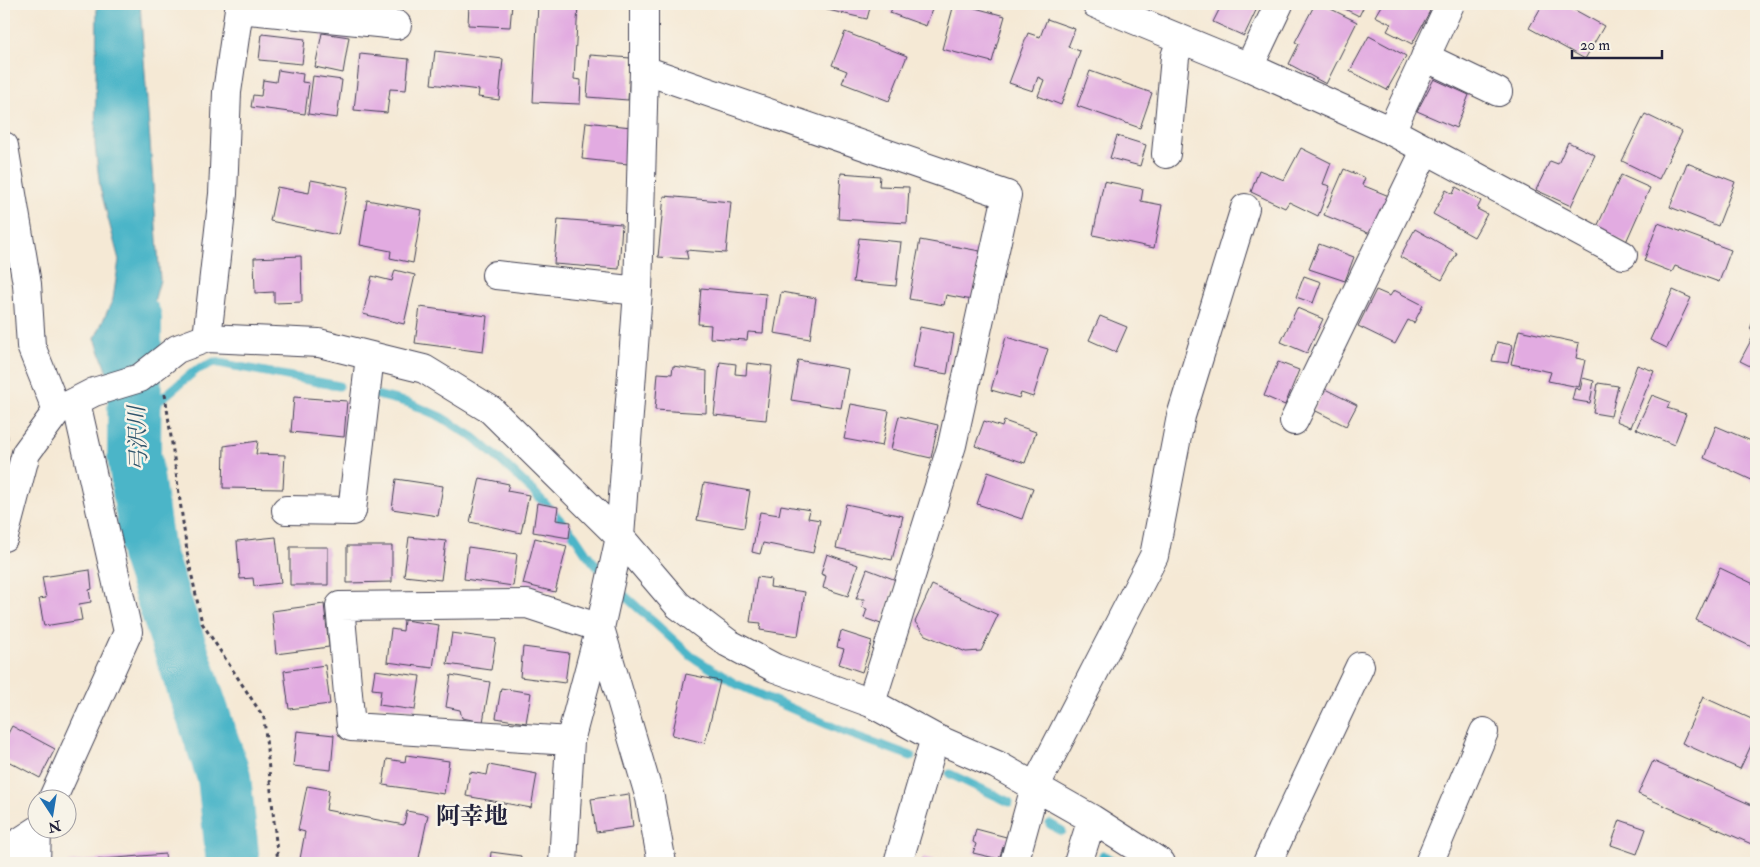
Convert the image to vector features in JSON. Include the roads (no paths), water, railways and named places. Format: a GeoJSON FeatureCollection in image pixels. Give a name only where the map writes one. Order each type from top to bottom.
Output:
{"type":"FeatureCollection","features":[{"type":"Feature","properties":{"kind":"street"},"geometry":{"type":"LineString","coordinates":[[563,863],[570,741],[600,628],[620,537],[638,291],[644,4]]}},
{"type":"Feature","properties":{"kind":"street"},"geometry":{"type":"LineString","coordinates":[[1096,4],[1249,67],[1391,131],[1623,255]]}},
{"type":"Feature","properties":{"kind":"street"},"geometry":{"type":"LineString","coordinates":[[1249,67],[1280,4]]}},
{"type":"Feature","properties":{"kind":"street"},"geometry":{"type":"LineString","coordinates":[[1391,131],[1450,4]]}},
{"type":"Feature","properties":{"kind":"street"},"geometry":{"type":"LineString","coordinates":[[207,338],[223,194],[227,92],[240,6],[397,25]]}},
{"type":"Feature","properties":{"kind":"street"},"geometry":{"type":"LineString","coordinates":[[1166,154],[1175,57],[1181,39]]}},
{"type":"Feature","properties":{"kind":"street"},"geometry":{"type":"LineString","coordinates":[[1425,57],[1498,92]]}},
{"type":"Feature","properties":{"kind":"street"},"geometry":{"type":"LineString","coordinates":[[644,70],[1007,195],[952,445],[871,703]]}},
{"type":"Feature","properties":{"kind":"street"},"geometry":{"type":"LineString","coordinates":[[4,146],[27,284],[32,346],[76,402],[128,632],[57,790]]}},
{"type":"Feature","properties":{"kind":"street"},"geometry":{"type":"LineString","coordinates":[[1294,421],[1426,149]]}},
{"type":"Feature","properties":{"kind":"street"},"geometry":{"type":"LineString","coordinates":[[1014,863],[1035,787],[1154,556],[1181,416],[1244,208]]}},
{"type":"Feature","properties":{"kind":"street"},"geometry":{"type":"LineString","coordinates":[[496,275],[638,291]]}},
{"type":"Feature","properties":{"kind":"street"},"geometry":{"type":"LineString","coordinates":[[4,537],[15,454],[76,402],[140,378],[176,349],[207,338],[319,343],[424,369],[491,410],[620,537],[678,605],[728,643],[775,668],[871,703],[935,738],[997,765],[1092,819],[1161,863]]}},
{"type":"Feature","properties":{"kind":"street"},"geometry":{"type":"LineString","coordinates":[[286,510],[352,510],[370,356]]}},
{"type":"Feature","properties":{"kind":"street"},"geometry":{"type":"LineString","coordinates":[[570,741],[351,727],[340,606],[526,604],[600,628]]}},
{"type":"Feature","properties":{"kind":"street"},"geometry":{"type":"LineString","coordinates":[[600,628],[650,798],[662,863]]}},
{"type":"Feature","properties":{"kind":"street"},"geometry":{"type":"LineString","coordinates":[[1267,863],[1360,666]]}},
{"type":"Feature","properties":{"kind":"street"},"geometry":{"type":"LineString","coordinates":[[1429,863],[1484,732]]}},
{"type":"Feature","properties":{"kind":"street"},"geometry":{"type":"LineString","coordinates":[[898,863],[935,738]]}},
{"type":"Feature","properties":{"kind":"street"},"geometry":{"type":"LineString","coordinates":[[1078,863],[1092,819]]}},
{"type":"Feature","properties":{"kind":"street"},"geometry":{"type":"LineString","coordinates":[[4,852],[28,836]]}},
{"type":"Feature","properties":{"kind":"street"},"geometry":{"type":"LineString","coordinates":[[36,863],[37,840]]}},
{"type":"Feature","properties":{"kind":"water"},"geometry":{"type":"Polygon","coordinates":[[[97,4],[140,4],[160,280],[135,370],[110,382],[95,338],[113,299],[119,260],[100,188],[95,145],[97,4]]]}},
{"type":"Feature","properties":{"kind":"waterway","name":"弓沢川"},"geometry":{"type":"LineString","coordinates":[[135,319],[134,455],[148,553],[224,777],[233,863]]}},
{"type":"Feature","properties":{"kind":"waterway"},"geometry":{"type":"LineString","coordinates":[[135,412],[147,411],[196,370],[214,362],[339,386]]}},
{"type":"Feature","properties":{"kind":"waterway"},"geometry":{"type":"LineString","coordinates":[[373,394],[409,403],[441,417],[473,437],[535,493],[574,535],[604,575]]}},
{"type":"Feature","properties":{"kind":"waterway"},"geometry":{"type":"LineString","coordinates":[[625,596],[691,656],[734,683],[840,730],[911,756]]}},
{"type":"Feature","properties":{"kind":"waterway"},"geometry":{"type":"LineString","coordinates":[[950,774],[1009,802]]}},
{"type":"Feature","properties":{"kind":"waterway"},"geometry":{"type":"LineString","coordinates":[[1050,824],[1062,831]]}},
{"type":"Feature","properties":{"kind":"waterway"},"geometry":{"type":"LineString","coordinates":[[1103,855],[1116,863]]}},
{"type":"Feature","properties":{"kind":"district","name":"阿幸地"},"geometry":{"type":"Point","coordinates":[472,816]}}]}
